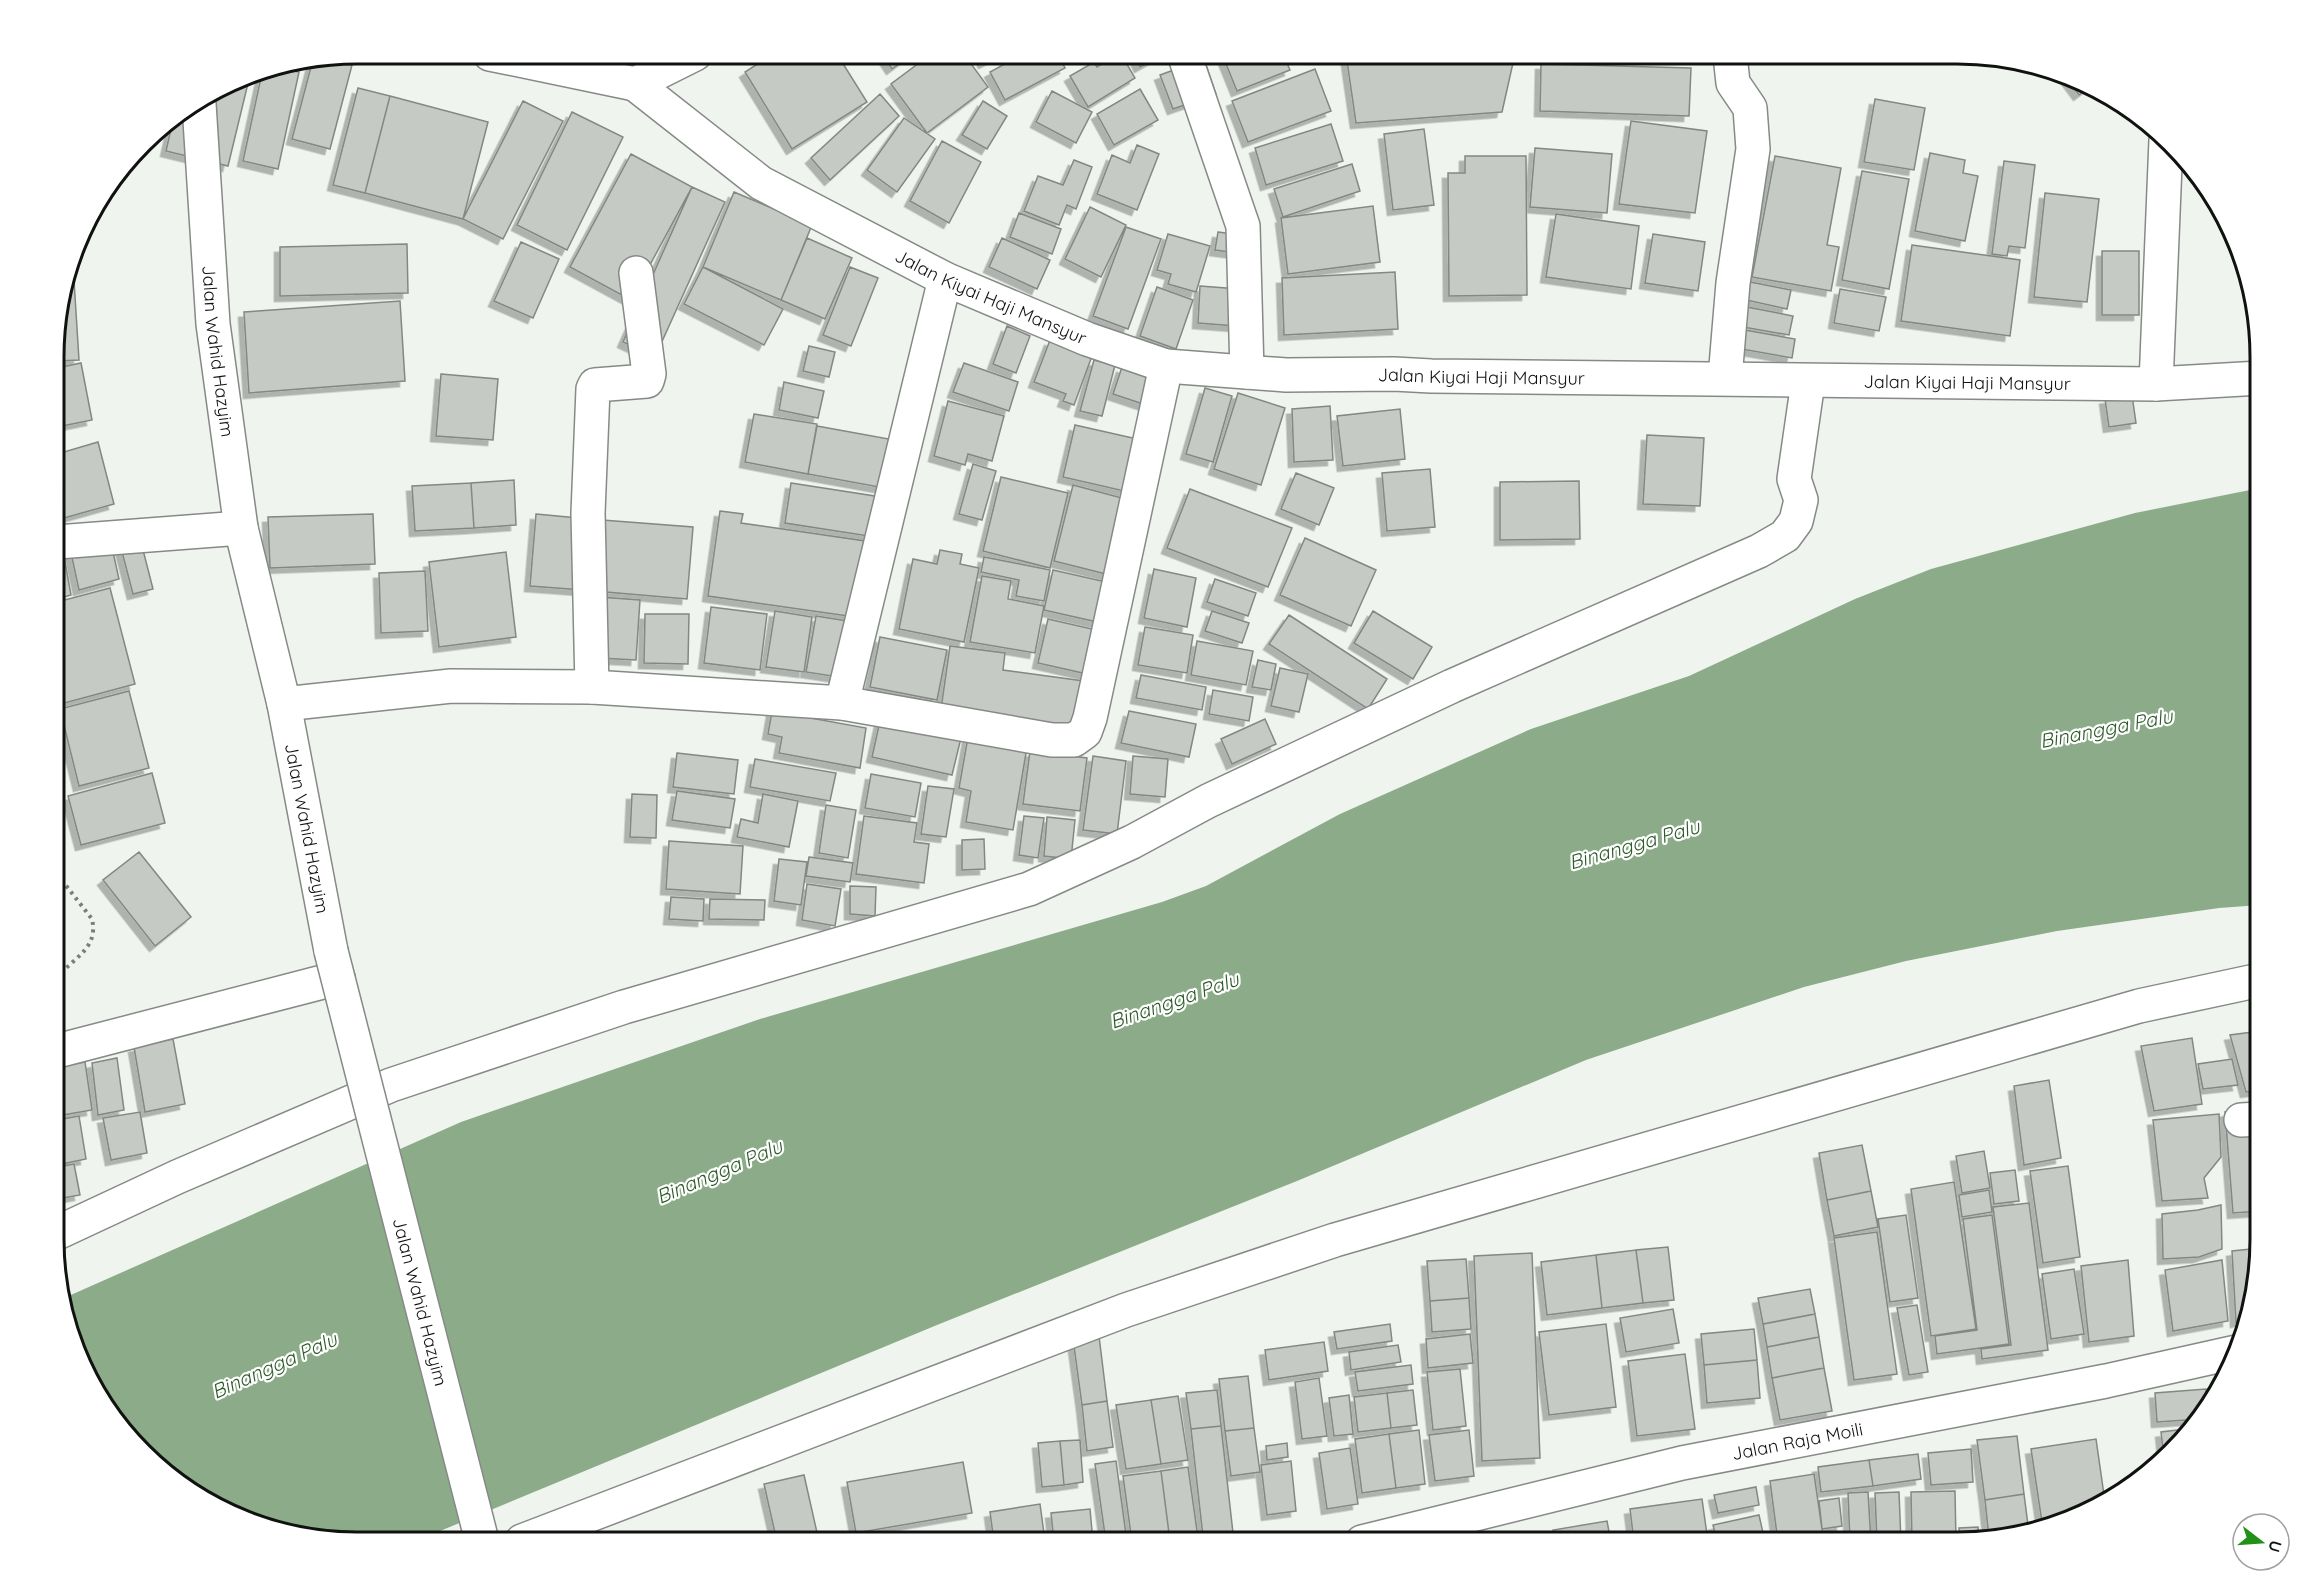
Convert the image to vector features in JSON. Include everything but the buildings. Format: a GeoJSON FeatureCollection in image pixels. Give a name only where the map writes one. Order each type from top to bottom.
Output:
{"type":"FeatureCollection","features":[{"type":"Feature","properties":{"kind":"street"},"geometry":{"type":"LineString","coordinates":[[538,64],[635,84],[674,64]]}},
{"type":"Feature","properties":{"kind":"street"},"geometry":{"type":"LineString","coordinates":[[1187,64],[1244,226],[1247,372]]}},
{"type":"Feature","properties":{"kind":"street"},"geometry":{"type":"LineString","coordinates":[[1725,378],[1733,283],[1753,149],[1750,108],[1733,83],[1731,64]]}},
{"type":"Feature","properties":{"kind":"street","name":"Jalan Kiyai Haji Mansyur"},"geometry":{"type":"LineString","coordinates":[[635,84],[761,183],[945,279],[1087,339],[1166,366],[1286,375],[1725,378],[1808,382],[2156,384],[2250,379]]}},
{"type":"Feature","properties":{"kind":"street","name":"Jalan Wahid Hazyim"},"geometry":{"type":"LineString","coordinates":[[199,111],[213,324],[241,528],[284,704],[335,964],[480,1532]]}},
{"type":"Feature","properties":{"kind":"street"},"geometry":{"type":"LineString","coordinates":[[2156,384],[2166,151]]}},
{"type":"Feature","properties":{"kind":"street"},"geometry":{"type":"LineString","coordinates":[[592,687],[588,513],[593,389],[595,385],[603,383],[647,381],[646,352],[636,273]]}},
{"type":"Feature","properties":{"kind":"street"},"geometry":{"type":"LineString","coordinates":[[842,703],[945,279]]}},
{"type":"Feature","properties":{"kind":"street"},"geometry":{"type":"LineString","coordinates":[[284,704],[451,686],[592,687],[842,703],[1036,739],[1074,740],[1085,732],[1166,366]]}},
{"type":"Feature","properties":{"kind":"street"},"geometry":{"type":"LineString","coordinates":[[64,1230],[177,1176],[391,1085],[624,1007],[1029,889],[1132,842],[1208,801],[1452,686],[1759,551],[1785,536],[1796,521],[1801,500],[1794,478],[1808,382]]}},
{"type":"Feature","properties":{"kind":"street"},"geometry":{"type":"LineString","coordinates":[[64,541],[241,528]]}},
{"type":"Feature","properties":{"kind":"street"},"geometry":{"type":"LineString","coordinates":[[64,1049],[335,964]]}},
{"type":"Feature","properties":{"kind":"street"},"geometry":{"type":"LineString","coordinates":[[546,1532],[1126,1310],[1335,1239],[2139,1006],[2250,983]]}},
{"type":"Feature","properties":{"kind":"street","name":"Jalan Raja Moili"},"geometry":{"type":"LineString","coordinates":[[1403,1532],[1682,1463],[2106,1381],[2226,1354]]}},
{"type":"Feature","properties":{"kind":"path"},"geometry":{"type":"LineString","coordinates":[[64,883],[92,918],[94,926],[91,944],[64,972]]}},
{"type":"Feature","properties":{"kind":"water","name":"Binangga Palu"},"geometry":{"type":"Polygon","coordinates":[[[2250,490],[2250,906],[2057,931],[1906,961],[1804,987],[1586,1060],[1297,1181],[937,1325],[438,1532],[358,1532],[320,1529],[282,1522],[228,1501],[179,1471],[150,1446],[114,1401],[87,1350],[70,1295],[461,1122],[760,1019],[1162,902],[1206,886],[1340,814],[1531,729],[1689,676],[1855,599],[1931,569],[2135,513],[2250,490]]]}}]}
